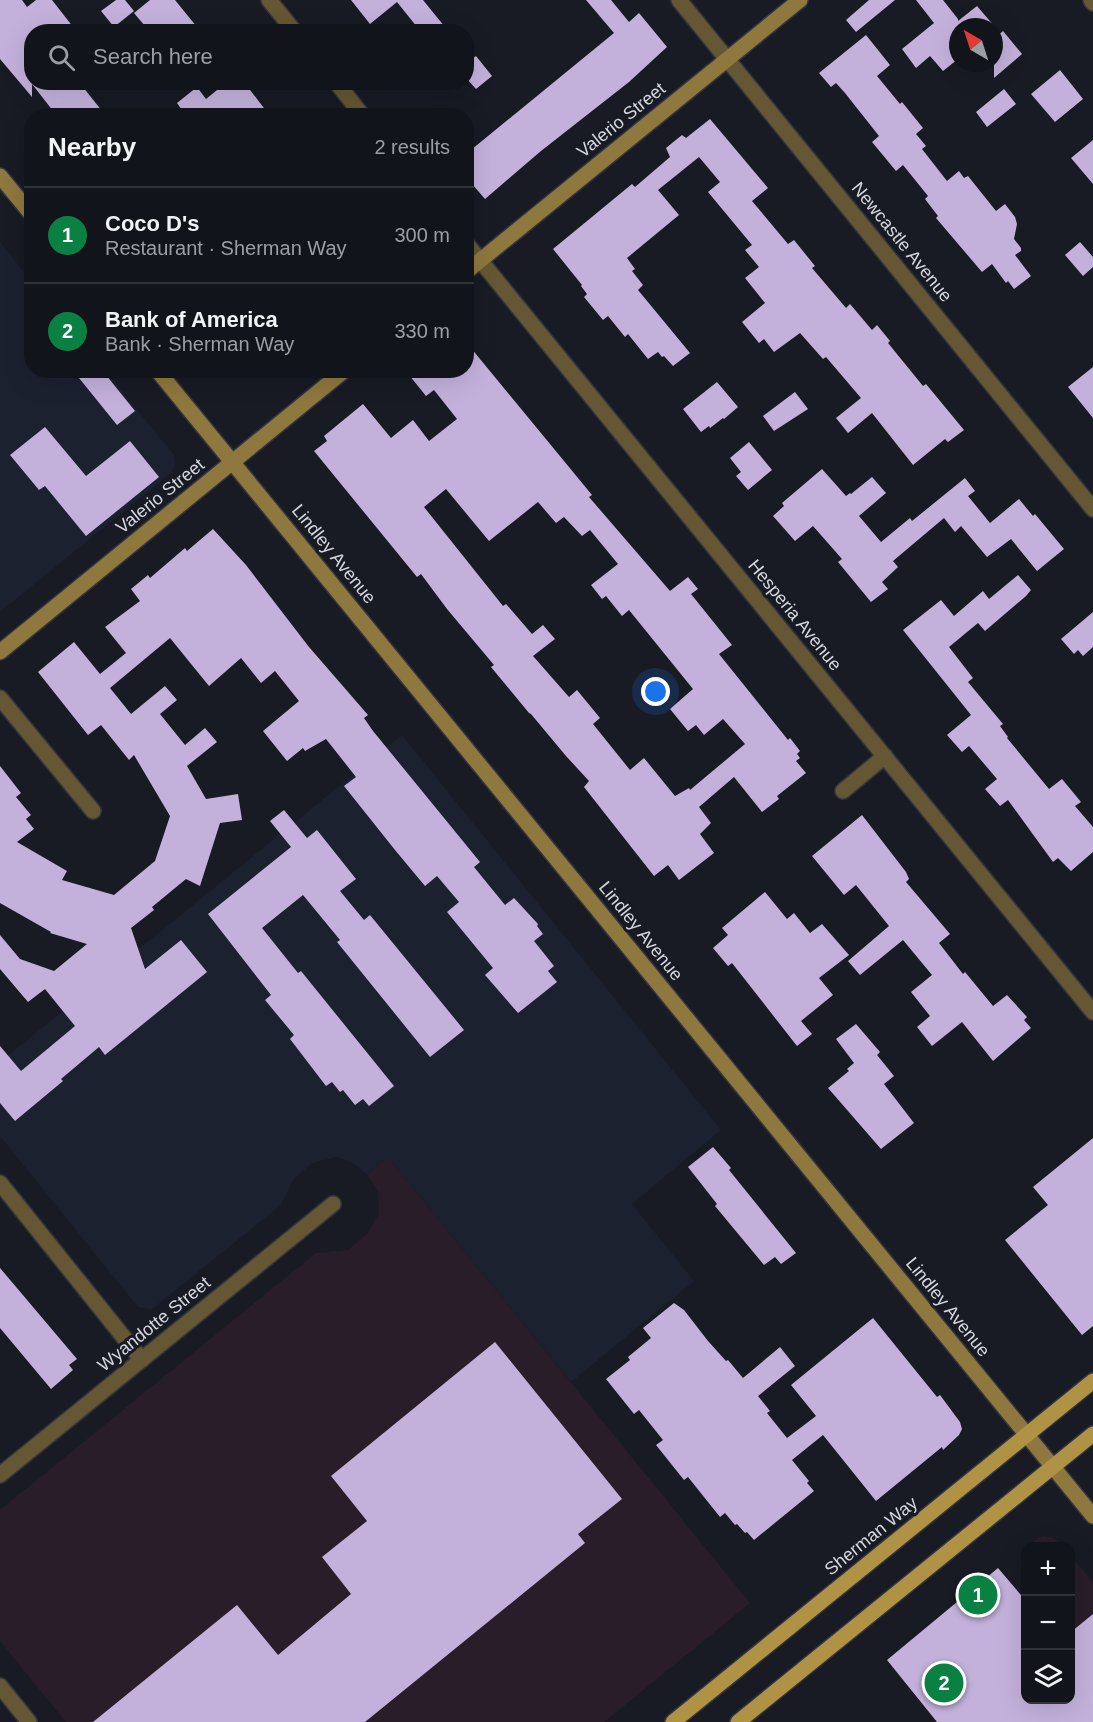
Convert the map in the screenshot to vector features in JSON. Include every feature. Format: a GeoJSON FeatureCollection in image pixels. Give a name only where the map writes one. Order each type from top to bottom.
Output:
{"type":"FeatureCollection","features":[{"type":"Feature","properties":{"kind":"main road","name":"Valerio Street"},"geometry":{"type":"LineString","coordinates":[[474,265],[801,0]]}},
{"type":"Feature","properties":{"kind":"main road"},"geometry":{"type":"LineString","coordinates":[[0,176],[24,205]]}},
{"type":"Feature","properties":{"kind":"main road","name":"Lindley Avenue"},"geometry":{"type":"LineString","coordinates":[[164,378],[1093,1516]]}},
{"type":"Feature","properties":{"kind":"main road","name":"Valerio Street"},"geometry":{"type":"LineString","coordinates":[[0,652],[335,378]]}},
{"type":"Feature","properties":{"kind":"main road","name":"Sherman Way"},"geometry":{"type":"LineString","coordinates":[[673,1722],[1093,1381]]}},
{"type":"Feature","properties":{"kind":"main road"},"geometry":{"type":"LineString","coordinates":[[738,1722],[1093,1434]]}},
{"type":"Feature","properties":{"kind":"street"},"geometry":{"type":"LineString","coordinates":[[269,0],[288,24]]}},
{"type":"Feature","properties":{"kind":"street","name":"Newcastle Avenue"},"geometry":{"type":"LineString","coordinates":[[679,0],[1093,509]]}},
{"type":"Feature","properties":{"kind":"street"},"geometry":{"type":"LineString","coordinates":[[342,90],[357,108]]}},
{"type":"Feature","properties":{"kind":"street","name":"Hesperia Avenue"},"geometry":{"type":"LineString","coordinates":[[474,253],[1093,1012]]}},
{"type":"Feature","properties":{"kind":"street"},"geometry":{"type":"LineString","coordinates":[[0,698],[93,811]]}},
{"type":"Feature","properties":{"kind":"street"},"geometry":{"type":"LineString","coordinates":[[843,791],[885,756]]}},
{"type":"Feature","properties":{"kind":"street"},"geometry":{"type":"LineString","coordinates":[[0,1184],[142,1359]]}},
{"type":"Feature","properties":{"kind":"street","name":"Wyandotte Street"},"geometry":{"type":"LineString","coordinates":[[0,1475],[333,1204]]}},
{"type":"Feature","properties":{"kind":"street"},"geometry":{"type":"LineString","coordinates":[[0,1686],[29,1722]]}},
{"type":"Feature","properties":{"kind":"shaded area"},"geometry":{"type":"Polygon","coordinates":[[[0,242],[24,272],[24,378],[111,378],[174,455],[175,464],[172,472],[0,612],[0,242]]]}},
{"type":"Feature","properties":{"kind":"shaded area"},"geometry":{"type":"Polygon","coordinates":[[[402,735],[721,1130],[632,1204],[694,1281],[571,1382],[388,1157],[367,1174],[351,1162],[337,1157],[312,1163],[293,1180],[281,1205],[152,1309],[138,1307],[0,1136],[0,1062],[402,735]]]}},
{"type":"Feature","properties":{"kind":"shaded area"},"geometry":{"type":"Polygon","coordinates":[[[388,1157],[750,1603],[604,1722],[66,1722],[0,1641],[0,1510],[316,1253],[348,1250],[368,1233],[379,1213],[378,1191],[367,1174],[388,1157]]]}},
{"type":"Feature","properties":{"kind":"shaded area"},"geometry":{"type":"Polygon","coordinates":[[[1040,1537],[1054,1538],[1058,1542],[1032,1542],[1040,1537]]]}},
{"type":"Feature","properties":{"kind":"shaded area"},"geometry":{"type":"Polygon","coordinates":[[[1075,1561],[1093,1582],[1093,1722],[1044,1722],[1029,1704],[1075,1704],[1075,1561]]]}},
{"type":"Feature","properties":{"kind":"building"},"geometry":{"type":"Polygon","coordinates":[[[0,0],[22,0],[27,7],[36,0],[52,0],[71,24],[24,24],[24,88],[0,59],[0,0]]]}},
{"type":"Feature","properties":{"kind":"building"},"geometry":{"type":"Polygon","coordinates":[[[116,0],[125,0],[134,11],[118,24],[112,24],[101,11],[116,0]]]}},
{"type":"Feature","properties":{"kind":"building"},"geometry":{"type":"Polygon","coordinates":[[[150,0],[175,0],[194,24],[143,24],[134,13],[150,0]]]}},
{"type":"Feature","properties":{"kind":"building"},"geometry":{"type":"Polygon","coordinates":[[[351,0],[423,0],[442,24],[415,24],[397,2],[370,24],[351,0]]]}},
{"type":"Feature","properties":{"kind":"building"},"geometry":{"type":"Polygon","coordinates":[[[586,0],[611,0],[629,22],[639,13],[667,47],[629,82],[541,151],[485,199],[474,186],[474,147],[614,33],[586,0]]]}},
{"type":"Feature","properties":{"kind":"building"},"geometry":{"type":"Polygon","coordinates":[[[869,0],[895,0],[856,32],[846,20],[869,0]]]}},
{"type":"Feature","properties":{"kind":"building"},"geometry":{"type":"Polygon","coordinates":[[[916,0],[943,0],[957,18],[949,18],[949,66],[943,71],[930,56],[916,68],[902,49],[934,23],[916,0]]]}},
{"type":"Feature","properties":{"kind":"building"},"geometry":{"type":"Polygon","coordinates":[[[977,6],[987,18],[962,18],[977,6]]]}},
{"type":"Feature","properties":{"kind":"building"},"geometry":{"type":"Polygon","coordinates":[[[1003,31],[1022,54],[1003,70],[1003,31]]]}},
{"type":"Feature","properties":{"kind":"building"},"geometry":{"type":"Polygon","coordinates":[[[866,35],[890,65],[877,76],[923,128],[916,134],[926,146],[922,149],[947,181],[959,171],[964,178],[968,176],[996,211],[1005,204],[1015,217],[1017,224],[1014,239],[1021,251],[1015,255],[1031,276],[1014,289],[1008,281],[1006,283],[992,264],[982,272],[936,218],[938,216],[925,199],[928,196],[903,165],[896,171],[872,142],[879,136],[845,93],[836,83],[831,87],[819,73],[866,35]]]}},
{"type":"Feature","properties":{"kind":"building"},"geometry":{"type":"Polygon","coordinates":[[[476,56],[492,76],[476,89],[474,87],[474,58],[476,56]]]}},
{"type":"Feature","properties":{"kind":"building"},"geometry":{"type":"Polygon","coordinates":[[[1060,70],[1083,99],[1055,122],[1031,94],[1060,70]]]}},
{"type":"Feature","properties":{"kind":"building"},"geometry":{"type":"Polygon","coordinates":[[[1004,89],[1016,104],[987,127],[976,112],[1004,89]]]}},
{"type":"Feature","properties":{"kind":"building"},"geometry":{"type":"Polygon","coordinates":[[[37,90],[85,90],[100,108],[51,108],[37,90]]]}},
{"type":"Feature","properties":{"kind":"building"},"geometry":{"type":"Polygon","coordinates":[[[193,90],[199,90],[206,99],[217,90],[250,90],[264,108],[180,108],[177,103],[193,90]]]}},
{"type":"Feature","properties":{"kind":"building"},"geometry":{"type":"Polygon","coordinates":[[[710,119],[768,188],[752,201],[788,244],[794,240],[815,266],[812,268],[846,308],[850,304],[872,330],[877,325],[890,341],[888,343],[923,386],[926,384],[964,430],[948,442],[945,439],[913,465],[872,413],[848,433],[836,418],[861,398],[826,357],[823,359],[800,333],[774,352],[764,339],[759,343],[742,322],[765,303],[745,278],[759,267],[745,250],[752,245],[708,192],[720,182],[699,157],[658,190],[679,215],[627,258],[635,269],[632,271],[643,285],[638,290],[690,353],[673,366],[658,352],[648,359],[628,334],[625,337],[608,316],[603,320],[584,297],[587,294],[582,285],[553,249],[632,184],[635,187],[670,157],[666,148],[682,135],[686,138],[710,119]]]}},
{"type":"Feature","properties":{"kind":"building"},"geometry":{"type":"Polygon","coordinates":[[[1093,140],[1093,184],[1071,158],[1093,140]]]}},
{"type":"Feature","properties":{"kind":"building"},"geometry":{"type":"Polygon","coordinates":[[[1080,242],[1093,257],[1093,267],[1083,276],[1065,255],[1080,242]]]}},
{"type":"Feature","properties":{"kind":"building"},"geometry":{"type":"Polygon","coordinates":[[[474,352],[592,495],[589,497],[670,591],[688,577],[698,589],[691,594],[732,645],[719,654],[788,740],[790,738],[800,751],[797,754],[800,758],[796,761],[806,773],[777,796],[779,799],[762,812],[734,777],[699,807],[711,823],[700,834],[714,853],[679,880],[668,865],[654,876],[584,787],[589,781],[491,667],[494,665],[421,574],[417,577],[314,451],[327,441],[324,436],[363,404],[391,438],[413,420],[429,441],[457,419],[434,390],[426,396],[411,378],[474,378],[474,352]],[[446,489],[424,507],[503,606],[506,604],[532,634],[543,625],[555,639],[533,656],[569,697],[577,690],[600,718],[593,724],[630,770],[644,758],[675,796],[689,788],[690,790],[745,744],[723,719],[704,735],[696,725],[688,731],[670,709],[693,689],[629,610],[622,616],[606,596],[602,599],[591,585],[618,564],[590,530],[582,536],[564,517],[556,523],[538,502],[489,541],[446,489]]]}},
{"type":"Feature","properties":{"kind":"building"},"geometry":{"type":"Polygon","coordinates":[[[1093,367],[1093,418],[1068,387],[1093,367]]]}},
{"type":"Feature","properties":{"kind":"building"},"geometry":{"type":"Polygon","coordinates":[[[79,378],[108,378],[135,411],[117,425],[79,378]]]}},
{"type":"Feature","properties":{"kind":"building"},"geometry":{"type":"Polygon","coordinates":[[[717,382],[738,407],[724,419],[701,432],[683,409],[717,382]]]}},
{"type":"Feature","properties":{"kind":"building"},"geometry":{"type":"Polygon","coordinates":[[[795,392],[808,409],[774,431],[763,416],[795,392]]]}},
{"type":"Feature","properties":{"kind":"building"},"geometry":{"type":"Polygon","coordinates":[[[45,427],[86,476],[130,441],[159,477],[86,536],[45,486],[39,490],[10,455],[45,427]]]}},
{"type":"Feature","properties":{"kind":"building"},"geometry":{"type":"Polygon","coordinates":[[[749,442],[772,470],[748,490],[736,476],[741,472],[730,458],[749,442]]]}},
{"type":"Feature","properties":{"kind":"building"},"geometry":{"type":"Polygon","coordinates":[[[822,469],[846,496],[872,477],[886,493],[859,516],[881,542],[910,518],[912,521],[965,478],[975,491],[968,496],[990,523],[1019,499],[1033,516],[1035,514],[1064,549],[1037,571],[1011,539],[987,557],[961,526],[955,532],[944,518],[893,561],[898,567],[882,582],[888,589],[871,602],[838,562],[842,559],[813,526],[795,541],[773,516],[784,506],[782,503],[822,469]]]}},
{"type":"Feature","properties":{"kind":"building"},"geometry":{"type":"Polygon","coordinates":[[[213,529],[246,565],[309,647],[368,715],[364,718],[373,731],[480,862],[474,867],[505,905],[514,898],[538,924],[543,934],[534,941],[554,966],[548,971],[557,982],[518,1013],[485,975],[493,968],[447,912],[459,902],[437,876],[425,886],[395,850],[344,786],[356,777],[326,739],[305,751],[303,748],[287,761],[263,731],[299,701],[275,671],[261,683],[241,658],[209,686],[170,638],[110,688],[131,714],[165,686],[177,700],[160,714],[185,745],[205,728],[217,742],[187,766],[206,799],[238,794],[242,820],[220,823],[200,886],[186,879],[152,907],[154,910],[131,928],[145,969],[181,940],[207,972],[105,1055],[99,1047],[15,1121],[0,1103],[0,1046],[21,1071],[75,1026],[45,989],[28,1002],[0,969],[0,935],[20,959],[54,971],[87,944],[50,933],[0,903],[0,766],[21,793],[16,797],[31,815],[26,819],[34,829],[17,842],[67,871],[62,880],[114,895],[155,861],[170,816],[134,755],[129,760],[101,725],[88,735],[38,672],[74,642],[100,674],[126,653],[105,627],[140,601],[131,589],[148,575],[150,578],[185,548],[187,551],[213,529]]]}},
{"type":"Feature","properties":{"kind":"building"},"geometry":{"type":"Polygon","coordinates":[[[1018,575],[1031,590],[1026,596],[985,631],[978,623],[949,647],[973,678],[968,682],[1003,724],[1000,726],[1007,738],[1049,789],[1062,779],[1081,802],[1075,806],[1093,827],[1093,852],[1071,871],[1058,858],[1053,862],[1008,800],[1000,806],[985,789],[997,779],[969,746],[962,752],[947,735],[971,715],[903,630],[941,600],[954,616],[983,591],[989,599],[1018,575]]]}},
{"type":"Feature","properties":{"kind":"building"},"geometry":{"type":"Polygon","coordinates":[[[1093,612],[1093,647],[1083,656],[1078,650],[1074,654],[1061,639],[1093,612]]]}},
{"type":"Feature","properties":{"kind":"building"},"geometry":{"type":"Polygon","coordinates":[[[284,810],[307,838],[317,830],[356,879],[340,891],[364,920],[370,915],[464,1030],[430,1057],[337,942],[340,940],[303,895],[262,928],[298,973],[301,971],[394,1086],[369,1106],[363,1099],[355,1105],[343,1090],[340,1092],[332,1082],[326,1086],[290,1039],[294,1035],[265,1000],[271,995],[208,914],[291,847],[270,821],[284,810]]]}},
{"type":"Feature","properties":{"kind":"building"},"geometry":{"type":"Polygon","coordinates":[[[862,815],[906,872],[909,879],[906,882],[950,934],[939,943],[963,974],[965,972],[993,1006],[1007,995],[1027,1017],[1024,1020],[1031,1028],[993,1061],[962,1022],[932,1046],[917,1027],[930,1016],[911,992],[932,975],[903,940],[860,975],[848,961],[889,926],[856,885],[844,895],[812,856],[862,815]]]}},
{"type":"Feature","properties":{"kind":"building"},"geometry":{"type":"Polygon","coordinates":[[[765,892],[787,919],[794,913],[810,933],[822,924],[849,955],[819,978],[833,995],[801,1021],[812,1034],[797,1046],[732,963],[728,966],[713,948],[728,935],[722,928],[765,892]]]}},
{"type":"Feature","properties":{"kind":"building"},"geometry":{"type":"Polygon","coordinates":[[[856,1024],[880,1052],[877,1055],[894,1076],[884,1084],[914,1123],[881,1149],[828,1088],[849,1071],[847,1069],[854,1063],[836,1039],[856,1024]]]}},
{"type":"Feature","properties":{"kind":"building"},"geometry":{"type":"Polygon","coordinates":[[[1093,1138],[1093,1326],[1082,1335],[1005,1240],[1048,1205],[1033,1187],[1093,1138]]]}},
{"type":"Feature","properties":{"kind":"building"},"geometry":{"type":"Polygon","coordinates":[[[713,1147],[796,1253],[781,1264],[775,1257],[764,1265],[715,1206],[717,1204],[688,1167],[713,1147]]]}},
{"type":"Feature","properties":{"kind":"building"},"geometry":{"type":"Polygon","coordinates":[[[0,1268],[77,1359],[69,1365],[73,1370],[51,1389],[0,1328],[0,1268]]]}},
{"type":"Feature","properties":{"kind":"building"},"geometry":{"type":"Polygon","coordinates":[[[674,1303],[684,1310],[708,1341],[743,1378],[780,1347],[795,1366],[758,1396],[770,1411],[767,1413],[787,1438],[816,1416],[791,1385],[873,1318],[937,1397],[940,1395],[960,1422],[962,1429],[959,1435],[943,1450],[942,1447],[876,1501],[823,1435],[792,1460],[814,1491],[754,1540],[737,1524],[735,1525],[725,1513],[720,1517],[688,1477],[684,1480],[656,1445],[663,1440],[639,1410],[634,1414],[606,1379],[630,1360],[628,1357],[651,1338],[643,1328],[674,1303]]]}},
{"type":"Feature","properties":{"kind":"building"},"geometry":{"type":"Polygon","coordinates":[[[495,1342],[622,1499],[578,1534],[585,1543],[365,1722],[93,1722],[237,1605],[278,1655],[351,1594],[322,1557],[367,1521],[331,1476],[495,1342]]]}},
{"type":"Feature","properties":{"kind":"building"},"geometry":{"type":"Polygon","coordinates":[[[998,1568],[1021,1595],[1021,1704],[1075,1704],[1075,1629],[1093,1614],[1093,1722],[937,1722],[887,1660],[998,1568]]]}},
{"type":"Feature","properties":{"kind":"place","name":"Coco D's"},"geometry":{"type":"Point","coordinates":[978,1595]}},
{"type":"Feature","properties":{"kind":"place","name":"Bank of America"},"geometry":{"type":"Point","coordinates":[944,1683]}}]}
